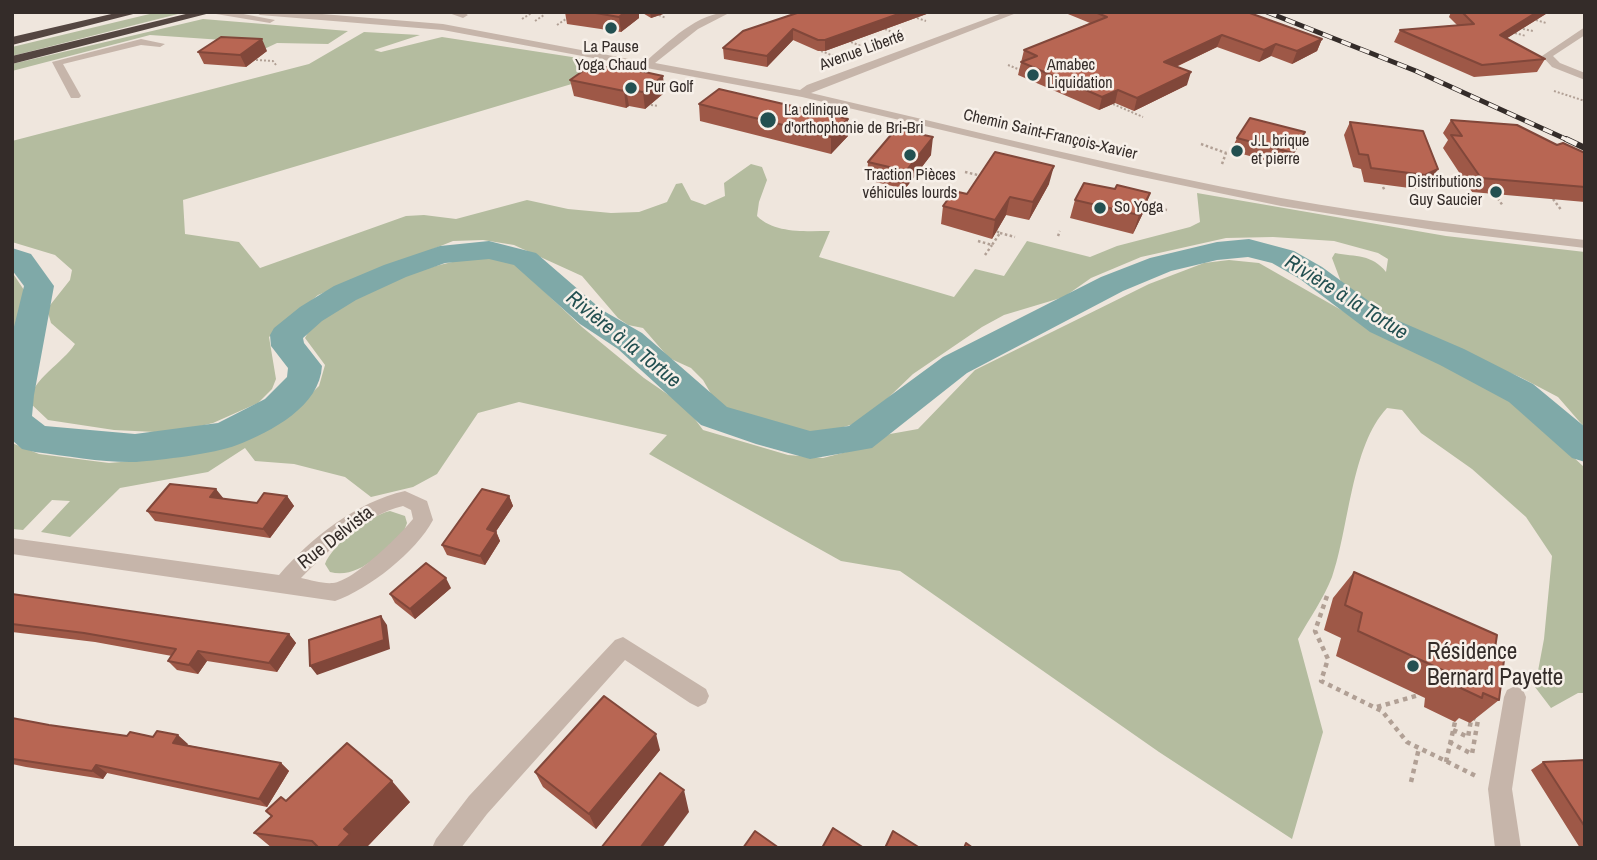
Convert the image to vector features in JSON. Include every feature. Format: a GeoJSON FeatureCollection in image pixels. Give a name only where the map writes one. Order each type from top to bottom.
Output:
{"type":"FeatureCollection","features":[{"type":"Feature","properties":{"kind":"highway"},"geometry":{"type":"LineString","coordinates":[[12,33],[100,12]]}},
{"type":"Feature","properties":{"kind":"highway"},"geometry":{"type":"LineString","coordinates":[[12,41],[136,12]]}},
{"type":"Feature","properties":{"kind":"highway"},"geometry":{"type":"LineString","coordinates":[[12,60],[209,12]]}},
{"type":"Feature","properties":{"kind":"street","name":"Chemin Saint-François-Xavier"},"geometry":{"type":"LineString","coordinates":[[209,12],[252,19],[511,40]]}},
{"type":"Feature","properties":{"kind":"street","name":"Chemin Saint-François-Xavier"},"geometry":{"type":"LineString","coordinates":[[260,12],[316,14],[428,25],[802,94],[1258,198],[1420,224],[1585,244]]}},
{"type":"Feature","properties":{"kind":"street"},"geometry":{"type":"LineString","coordinates":[[452,12],[463,15]]}},
{"type":"Feature","properties":{"kind":"street"},"geometry":{"type":"LineString","coordinates":[[648,64],[695,27],[726,12]]}},
{"type":"Feature","properties":{"kind":"street","name":"Avenue Liberté"},"geometry":{"type":"LineString","coordinates":[[802,94],[811,86],[1014,12]]}},
{"type":"Feature","properties":{"kind":"street"},"geometry":{"type":"LineString","coordinates":[[1585,30],[1548,57],[1556,65],[1585,77]]}},
{"type":"Feature","properties":{"kind":"street"},"geometry":{"type":"LineString","coordinates":[[75,96],[57,62],[141,42],[160,44]]}},
{"type":"Feature","properties":{"kind":"street","name":"Rue Delvista"},"geometry":{"type":"LineString","coordinates":[[12,546],[284,585],[335,592],[356,583],[414,532],[423,520],[420,506],[405,498],[377,506],[303,563],[284,585]]}},
{"type":"Feature","properties":{"kind":"street"},"geometry":{"type":"LineString","coordinates":[[445,848],[478,805],[623,647],[698,696]]}},
{"type":"Feature","properties":{"kind":"street"},"geometry":{"type":"LineString","coordinates":[[1508,848],[1500,789],[1515,696]]}},
{"type":"Feature","properties":{"kind":"path"},"geometry":{"type":"LineString","coordinates":[[522,19],[533,12]]}},
{"type":"Feature","properties":{"kind":"path"},"geometry":{"type":"LineString","coordinates":[[535,21],[544,15]]}},
{"type":"Feature","properties":{"kind":"path"},"geometry":{"type":"LineString","coordinates":[[659,15],[666,18]]}},
{"type":"Feature","properties":{"kind":"path"},"geometry":{"type":"LineString","coordinates":[[917,18],[926,21]]}},
{"type":"Feature","properties":{"kind":"path"},"geometry":{"type":"LineString","coordinates":[[557,25],[566,19]]}},
{"type":"Feature","properties":{"kind":"path"},"geometry":{"type":"LineString","coordinates":[[1536,20],[1546,23]]}},
{"type":"Feature","properties":{"kind":"path"},"geometry":{"type":"LineString","coordinates":[[1523,28],[1534,31]]}},
{"type":"Feature","properties":{"kind":"path"},"geometry":{"type":"LineString","coordinates":[[885,29],[900,36]]}},
{"type":"Feature","properties":{"kind":"path"},"geometry":{"type":"LineString","coordinates":[[1515,33],[1526,36]]}},
{"type":"Feature","properties":{"kind":"path"},"geometry":{"type":"LineString","coordinates":[[851,42],[861,46]]}},
{"type":"Feature","properties":{"kind":"path"},"geometry":{"type":"LineString","coordinates":[[821,51],[834,56]]}},
{"type":"Feature","properties":{"kind":"path"},"geometry":{"type":"LineString","coordinates":[[256,60],[273,61],[276,65]]}},
{"type":"Feature","properties":{"kind":"path"},"geometry":{"type":"LineString","coordinates":[[1008,65],[1025,72]]}},
{"type":"Feature","properties":{"kind":"path"},"geometry":{"type":"LineString","coordinates":[[1554,91],[1585,101]]}},
{"type":"Feature","properties":{"kind":"path"},"geometry":{"type":"LineString","coordinates":[[650,104],[658,106]]}},
{"type":"Feature","properties":{"kind":"path"},"geometry":{"type":"LineString","coordinates":[[1113,104],[1143,117]]}},
{"type":"Feature","properties":{"kind":"path"},"geometry":{"type":"LineString","coordinates":[[1201,145],[1228,153],[1222,164]]}},
{"type":"Feature","properties":{"kind":"path"},"geometry":{"type":"LineString","coordinates":[[965,172],[987,178]]}},
{"type":"Feature","properties":{"kind":"path"},"geometry":{"type":"LineString","coordinates":[[1495,194],[1503,206]]}},
{"type":"Feature","properties":{"kind":"path"},"geometry":{"type":"LineString","coordinates":[[1553,199],[1562,211]]}},
{"type":"Feature","properties":{"kind":"path"},"geometry":{"type":"LineString","coordinates":[[1136,203],[1167,210]]}},
{"type":"Feature","properties":{"kind":"path"},"geometry":{"type":"LineString","coordinates":[[1141,213],[1144,205]]}},
{"type":"Feature","properties":{"kind":"path"},"geometry":{"type":"LineString","coordinates":[[985,255],[998,232],[1015,237]]}},
{"type":"Feature","properties":{"kind":"path"},"geometry":{"type":"LineString","coordinates":[[1058,236],[1060,232]]}},
{"type":"Feature","properties":{"kind":"path"},"geometry":{"type":"LineString","coordinates":[[978,241],[992,245]]}},
{"type":"Feature","properties":{"kind":"path"},"geometry":{"type":"LineString","coordinates":[[1327,596],[1315,631],[1328,659],[1321,681],[1382,711],[1407,742],[1478,777]]}},
{"type":"Feature","properties":{"kind":"path"},"geometry":{"type":"LineString","coordinates":[[1375,708],[1419,695]]}},
{"type":"Feature","properties":{"kind":"path"},"geometry":{"type":"LineString","coordinates":[[1449,742],[1472,754],[1478,720],[1471,716],[1468,737],[1452,730]]}},
{"type":"Feature","properties":{"kind":"path"},"geometry":{"type":"LineString","coordinates":[[1446,762],[1455,722]]}},
{"type":"Feature","properties":{"kind":"path"},"geometry":{"type":"LineString","coordinates":[[1410,782],[1419,748]]}},
{"type":"Feature","properties":{"kind":"green space"},"geometry":{"type":"Polygon","coordinates":[[[158,12],[186,12],[12,56],[12,47],[158,12]]]}},
{"type":"Feature","properties":{"kind":"green space"},"geometry":{"type":"Polygon","coordinates":[[[203,19],[348,31],[328,44],[277,43],[260,51],[237,41],[150,35],[12,71],[12,64],[203,19]]]}},
{"type":"Feature","properties":{"kind":"green space"},"geometry":{"type":"Polygon","coordinates":[[[364,32],[420,35],[374,50],[381,52],[442,37],[585,59],[589,72],[575,83],[183,200],[185,234],[239,242],[260,268],[406,216],[456,219],[527,200],[568,209],[611,213],[639,212],[667,202],[676,184],[682,183],[691,200],[705,205],[725,196],[724,183],[751,164],[762,167],[767,180],[757,216],[764,222],[782,229],[830,231],[819,257],[954,297],[975,269],[1004,276],[1027,241],[1090,257],[1117,246],[1190,227],[1200,222],[1197,193],[1446,236],[1585,252],[1585,428],[1558,397],[1520,377],[1428,339],[1367,302],[1341,282],[1332,258],[1335,253],[1363,257],[1375,262],[1386,272],[1388,259],[1378,253],[1334,241],[1273,237],[1226,238],[1141,257],[1091,278],[1064,297],[1004,315],[913,374],[864,421],[830,431],[799,431],[766,425],[732,414],[714,399],[703,380],[691,368],[669,358],[643,328],[628,325],[618,318],[582,276],[514,245],[483,240],[453,241],[318,295],[269,337],[276,379],[272,389],[258,403],[213,423],[155,432],[114,430],[48,420],[29,402],[36,386],[75,344],[51,323],[47,309],[70,280],[72,270],[55,255],[12,242],[12,141],[309,64],[364,32]]]}},
{"type":"Feature","properties":{"kind":"green space"},"geometry":{"type":"Polygon","coordinates":[[[483,257],[512,261],[582,327],[644,378],[686,407],[703,430],[788,455],[823,458],[854,450],[890,434],[918,429],[975,370],[1149,284],[1204,263],[1229,260],[1259,263],[1371,327],[1505,393],[1585,468],[1585,693],[1578,693],[1551,708],[1535,687],[1544,639],[1552,556],[1526,517],[1472,469],[1421,433],[1402,410],[1387,408],[1375,424],[1358,466],[1332,577],[1298,639],[1323,732],[1292,839],[1159,752],[900,571],[841,561],[649,454],[667,435],[519,402],[478,413],[437,474],[413,487],[371,497],[345,477],[294,464],[255,461],[245,448],[208,472],[120,488],[70,537],[41,532],[70,501],[52,500],[23,530],[12,529],[12,443],[39,454],[109,463],[145,460],[221,442],[269,427],[295,409],[319,386],[325,365],[305,338],[321,316],[376,286],[421,270],[483,257]]]}},
{"type":"Feature","properties":{"kind":"green space"},"geometry":{"type":"Polygon","coordinates":[[[12,272],[26,293],[18,333],[12,341],[12,272]]]}},
{"type":"Feature","properties":{"kind":"green space"},"geometry":{"type":"Polygon","coordinates":[[[390,511],[405,516],[407,523],[404,531],[361,568],[351,572],[330,572],[325,564],[335,548],[372,518],[390,511]]]}},
{"type":"Feature","properties":{"kind":"building"},"geometry":{"type":"Polygon","coordinates":[[[590,12],[625,12],[619,17],[590,12]]]}},
{"type":"Feature","properties":{"kind":"building"},"geometry":{"type":"Polygon","coordinates":[[[800,12],[904,12],[825,40],[818,40],[793,29],[767,56],[723,48],[743,31],[800,12]]]}},
{"type":"Feature","properties":{"kind":"building"},"geometry":{"type":"Polygon","coordinates":[[[1095,12],[1247,12],[1322,39],[1297,51],[1276,44],[1264,50],[1222,35],[1164,62],[1191,72],[1137,98],[1118,90],[1102,97],[1021,62],[1037,56],[1024,50],[1107,17],[1095,12]]]}},
{"type":"Feature","properties":{"kind":"building"},"geometry":{"type":"Polygon","coordinates":[[[1462,12],[1537,12],[1500,35],[1545,59],[1482,65],[1400,30],[1474,24],[1462,12]]]}},
{"type":"Feature","properties":{"kind":"building"},"geometry":{"type":"Polygon","coordinates":[[[221,37],[262,39],[240,55],[198,52],[221,37]]]}},
{"type":"Feature","properties":{"kind":"building"},"geometry":{"type":"Polygon","coordinates":[[[590,66],[617,66],[663,76],[643,92],[570,80],[590,66]]]}},
{"type":"Feature","properties":{"kind":"building"},"geometry":{"type":"Polygon","coordinates":[[[719,89],[848,119],[831,137],[699,104],[719,89]]]}},
{"type":"Feature","properties":{"kind":"building"},"geometry":{"type":"Polygon","coordinates":[[[1250,118],[1305,132],[1293,153],[1237,138],[1250,118]]]}},
{"type":"Feature","properties":{"kind":"building"},"geometry":{"type":"Polygon","coordinates":[[[1451,120],[1517,125],[1557,145],[1563,143],[1585,153],[1585,187],[1481,178],[1451,135],[1462,136],[1451,120]]]}},
{"type":"Feature","properties":{"kind":"building"},"geometry":{"type":"Polygon","coordinates":[[[1350,122],[1423,131],[1438,169],[1425,175],[1371,168],[1368,155],[1359,154],[1350,122]]]}},
{"type":"Feature","properties":{"kind":"building"},"geometry":{"type":"Polygon","coordinates":[[[896,129],[933,137],[906,171],[868,162],[896,129]]]}},
{"type":"Feature","properties":{"kind":"building"},"geometry":{"type":"Polygon","coordinates":[[[995,152],[1054,166],[1033,202],[1010,197],[995,220],[943,206],[954,191],[967,194],[995,152]]]}},
{"type":"Feature","properties":{"kind":"building"},"geometry":{"type":"Polygon","coordinates":[[[1084,183],[1115,189],[1117,185],[1150,193],[1139,215],[1075,200],[1084,183]]]}},
{"type":"Feature","properties":{"kind":"building"},"geometry":{"type":"Polygon","coordinates":[[[170,484],[216,489],[210,497],[257,503],[264,493],[287,496],[263,529],[147,511],[170,484]]]}},
{"type":"Feature","properties":{"kind":"building"},"geometry":{"type":"Polygon","coordinates":[[[482,489],[509,496],[487,529],[496,532],[480,556],[442,545],[482,489]]]}},
{"type":"Feature","properties":{"kind":"building"},"geometry":{"type":"Polygon","coordinates":[[[426,563],[446,578],[410,609],[390,594],[426,563]]]}},
{"type":"Feature","properties":{"kind":"building"},"geometry":{"type":"Polygon","coordinates":[[[1354,572],[1497,635],[1495,648],[1505,652],[1499,700],[1483,693],[1482,698],[1450,683],[1451,674],[1358,631],[1362,613],[1345,605],[1354,572]]]}},
{"type":"Feature","properties":{"kind":"building"},"geometry":{"type":"Polygon","coordinates":[[[12,594],[289,634],[269,663],[198,651],[189,665],[168,661],[176,649],[12,624],[12,594]]]}},
{"type":"Feature","properties":{"kind":"building"},"geometry":{"type":"Polygon","coordinates":[[[381,616],[384,640],[310,666],[309,640],[381,616]]]}},
{"type":"Feature","properties":{"kind":"building"},"geometry":{"type":"Polygon","coordinates":[[[604,696],[656,734],[589,814],[535,772],[604,696]]]}},
{"type":"Feature","properties":{"kind":"building"},"geometry":{"type":"Polygon","coordinates":[[[12,718],[127,736],[130,732],[153,737],[157,731],[178,735],[173,743],[281,763],[259,799],[96,765],[92,771],[12,759],[12,718]]]}},
{"type":"Feature","properties":{"kind":"building"},"geometry":{"type":"Polygon","coordinates":[[[347,743],[392,781],[344,829],[350,834],[337,848],[319,848],[312,841],[254,833],[272,816],[266,811],[281,797],[286,801],[347,743]]]}},
{"type":"Feature","properties":{"kind":"building"},"geometry":{"type":"Polygon","coordinates":[[[1585,760],[1585,827],[1543,762],[1585,760]]]}},
{"type":"Feature","properties":{"kind":"building"},"geometry":{"type":"Polygon","coordinates":[[[660,773],[684,790],[640,848],[601,848],[660,773]]]}},
{"type":"Feature","properties":{"kind":"building"},"geometry":{"type":"Polygon","coordinates":[[[833,828],[864,848],[822,848],[833,828]]]}},
{"type":"Feature","properties":{"kind":"building"},"geometry":{"type":"Polygon","coordinates":[[[755,831],[779,848],[743,848],[755,831]]]}},
{"type":"Feature","properties":{"kind":"building"},"geometry":{"type":"Polygon","coordinates":[[[893,831],[920,848],[885,848],[893,831]]]}},
{"type":"Feature","properties":{"kind":"waterway","name":"Rivière à la Tortue"},"geometry":{"type":"LineString","coordinates":[[12,257],[20,260],[39,286],[16,395],[14,420],[35,439],[135,448],[225,435],[278,408],[304,381],[305,366],[288,346],[286,335],[311,314],[345,293],[395,271],[440,255],[489,250],[525,259],[591,317],[630,341],[714,416],[769,435],[810,445],[859,438],[955,365],[1112,284],[1161,264],[1217,251],[1249,248],[1283,257],[1311,273],[1381,325],[1452,357],[1521,393],[1585,448]]}},
{"type":"Feature","properties":{"kind":"railway"},"geometry":{"type":"LineString","coordinates":[[1267,12],[1416,71],[1570,141]]}},
{"type":"Feature","properties":{"kind":"railway"},"geometry":{"type":"LineString","coordinates":[[1566,139],[1585,148]]}},
{"type":"Feature","properties":{"kind":"place","name":"La Pause Yoga Chaud"},"geometry":{"type":"Point","coordinates":[611,28]}},
{"type":"Feature","properties":{"kind":"place","name":"Amabec Liquidation"},"geometry":{"type":"Point","coordinates":[1033,75]}},
{"type":"Feature","properties":{"kind":"place","name":"Pur Golf"},"geometry":{"type":"Point","coordinates":[631,88]}},
{"type":"Feature","properties":{"kind":"place","name":"La clinique d'orthophonie de Bri-Bri"},"geometry":{"type":"Point","coordinates":[768,120]}},
{"type":"Feature","properties":{"kind":"place","name":"J.L brique et pierre"},"geometry":{"type":"Point","coordinates":[1237,151]}},
{"type":"Feature","properties":{"kind":"place","name":"Traction Pièces véhicules lourds"},"geometry":{"type":"Point","coordinates":[910,155]}},
{"type":"Feature","properties":{"kind":"place","name":"Distributions Guy Saucier"},"geometry":{"type":"Point","coordinates":[1496,192]}},
{"type":"Feature","properties":{"kind":"place","name":"So Yoga"},"geometry":{"type":"Point","coordinates":[1100,208]}},
{"type":"Feature","properties":{"kind":"place","name":"Résidence Bernard Payette"},"geometry":{"type":"Point","coordinates":[1413,666]}}]}
